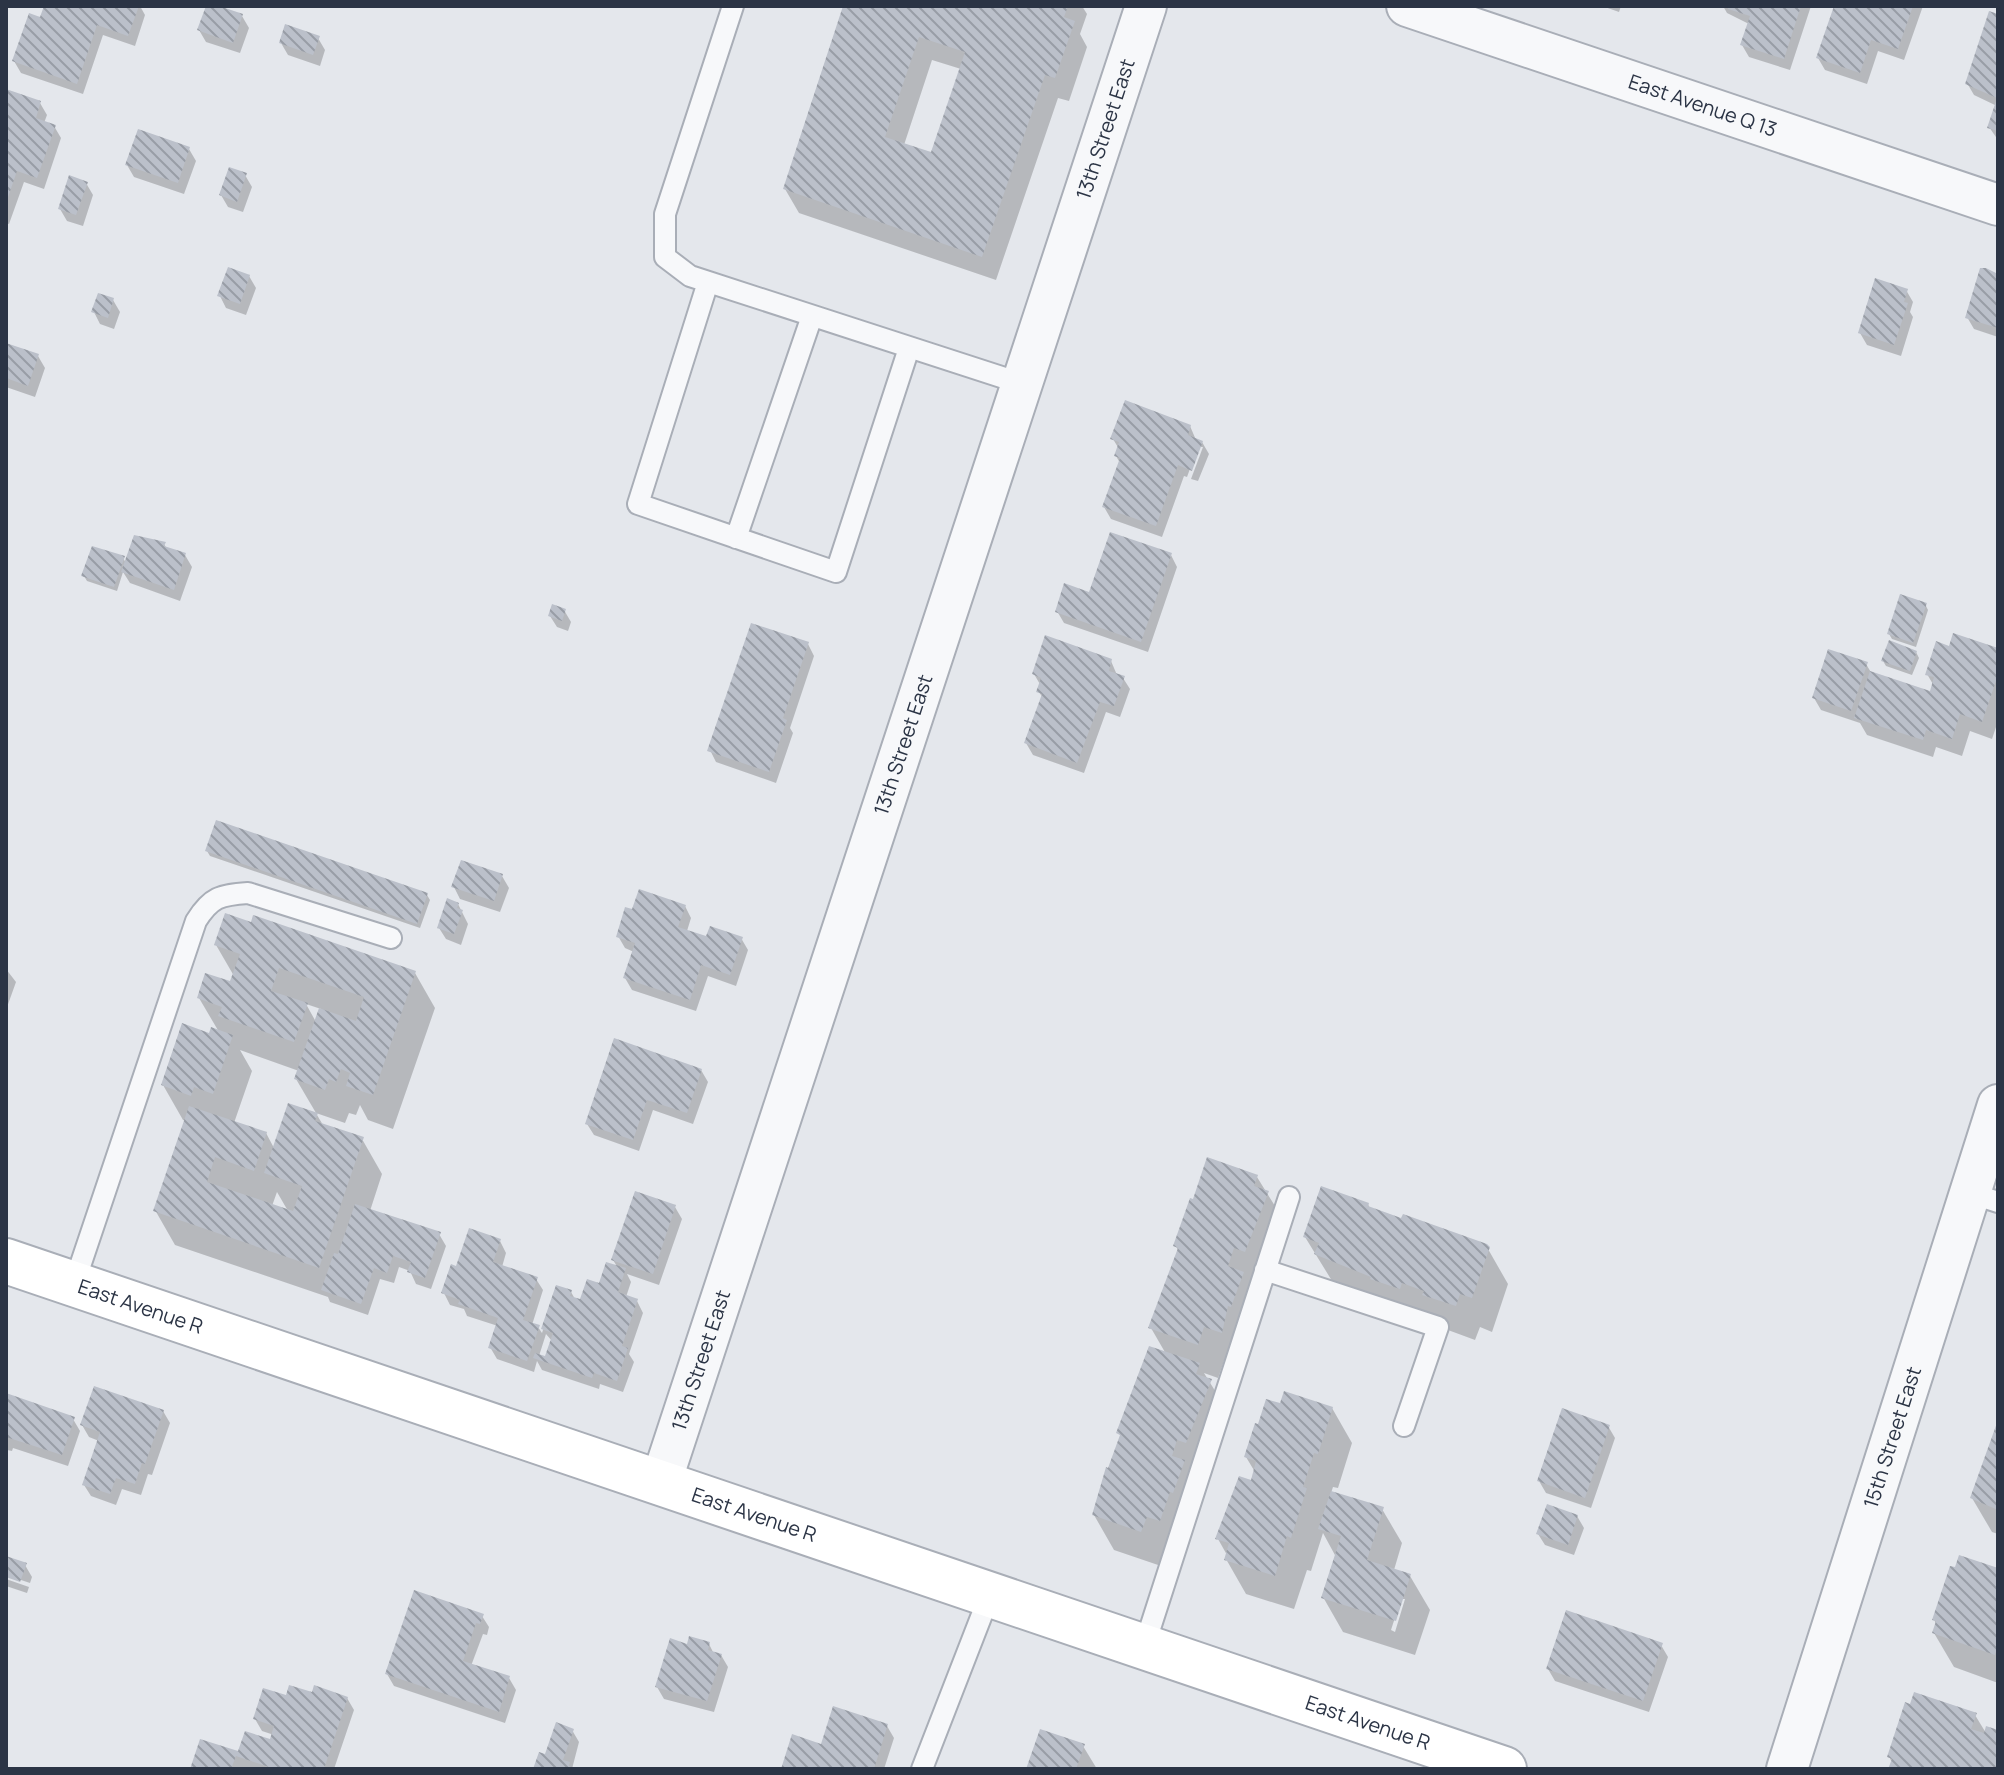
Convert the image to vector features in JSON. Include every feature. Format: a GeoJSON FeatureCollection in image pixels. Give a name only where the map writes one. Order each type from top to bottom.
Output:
{"type":"FeatureCollection","features":[{"type":"Feature","properties":{"kind":"main road","name":"East Avenue R"},"geometry":{"type":"LineString","coordinates":[[6,1261],[1504,1769]]}},
{"type":"Feature","properties":{"kind":"street","name":"13th Street East"},"geometry":{"type":"LineString","coordinates":[[661,1482],[1146,6]]}},
{"type":"Feature","properties":{"kind":"street","name":"East Avenue Q 13"},"geometry":{"type":"LineString","coordinates":[[1407,6],[1998,205]]}},
{"type":"Feature","properties":{"kind":"street","name":"15th Street East"},"geometry":{"type":"LineString","coordinates":[[1787,1769],[1984,1198],[1998,1105]]}},
{"type":"Feature","properties":{"kind":"lane"},"geometry":{"type":"LineString","coordinates":[[733,6],[665,214],[665,257],[690,276],[1023,384]]}},
{"type":"Feature","properties":{"kind":"lane"},"geometry":{"type":"LineString","coordinates":[[708,282],[638,504],[836,572],[909,348]]}},
{"type":"Feature","properties":{"kind":"lane"},"geometry":{"type":"LineString","coordinates":[[736,538],[812,316]]}},
{"type":"Feature","properties":{"kind":"lane"},"geometry":{"type":"LineString","coordinates":[[74,1284],[196,921],[207,903],[225,894],[248,893],[391,938]]}},
{"type":"Feature","properties":{"kind":"lane"},"geometry":{"type":"LineString","coordinates":[[1144,1647],[1289,1197]]}},
{"type":"Feature","properties":{"kind":"lane"},"geometry":{"type":"LineString","coordinates":[[1265,1270],[1438,1327],[1404,1426]]}},
{"type":"Feature","properties":{"kind":"lane"},"geometry":{"type":"LineString","coordinates":[[922,1769],[990,1594]]}},
{"type":"Feature","properties":{"kind":"building"},"geometry":{"type":"Polygon","coordinates":[[[44,6],[139,6],[128,36],[97,25],[77,84],[12,61],[29,13],[40,17],[44,6]]]}},
{"type":"Feature","properties":{"kind":"building"},"geometry":{"type":"Polygon","coordinates":[[[206,6],[219,6],[243,14],[233,43],[197,30],[206,6]]]}},
{"type":"Feature","properties":{"kind":"building"},"geometry":{"type":"Polygon","coordinates":[[[843,6],[1068,6],[1064,17],[1075,21],[1055,78],[1045,75],[982,257],[783,189],[843,6]],[[919,37],[885,137],[931,152],[965,52],[919,37]]]}},
{"type":"Feature","properties":{"kind":"building"},"geometry":{"type":"Polygon","coordinates":[[[1728,6],[1801,6],[1784,59],[1740,45],[1750,16],[1728,9],[1728,6]]]}},
{"type":"Feature","properties":{"kind":"building"},"geometry":{"type":"Polygon","coordinates":[[[1834,6],[1913,6],[1898,49],[1871,40],[1860,73],[1816,58],[1834,6]]]}},
{"type":"Feature","properties":{"kind":"building"},"geometry":{"type":"Polygon","coordinates":[[[1989,11],[1998,14],[1998,131],[1987,128],[1997,98],[1965,84],[1989,11]]]}},
{"type":"Feature","properties":{"kind":"building"},"geometry":{"type":"Polygon","coordinates":[[[285,24],[320,36],[313,55],[279,43],[285,24]]]}},
{"type":"Feature","properties":{"kind":"building"},"geometry":{"type":"Polygon","coordinates":[[[6,89],[41,101],[36,118],[56,125],[37,178],[17,171],[6,203],[6,89]]]}},
{"type":"Feature","properties":{"kind":"building"},"geometry":{"type":"Polygon","coordinates":[[[138,129],[190,147],[178,183],[125,165],[138,129]]]}},
{"type":"Feature","properties":{"kind":"building"},"geometry":{"type":"Polygon","coordinates":[[[229,167],[247,173],[237,202],[219,195],[229,167]]]}},
{"type":"Feature","properties":{"kind":"building"},"geometry":{"type":"Polygon","coordinates":[[[69,175],[88,182],[76,215],[58,209],[69,175]]]}},
{"type":"Feature","properties":{"kind":"building"},"geometry":{"type":"Polygon","coordinates":[[[228,267],[250,275],[240,304],[217,296],[228,267]]]}},
{"type":"Feature","properties":{"kind":"building"},"geometry":{"type":"Polygon","coordinates":[[[1980,268],[1998,274],[1998,328],[1965,318],[1980,268]]]}},
{"type":"Feature","properties":{"kind":"building"},"geometry":{"type":"Polygon","coordinates":[[[1875,278],[1908,289],[1904,302],[1908,303],[1894,345],[1858,333],[1875,278]]]}},
{"type":"Feature","properties":{"kind":"building"},"geometry":{"type":"Polygon","coordinates":[[[98,293],[114,298],[108,318],[91,312],[98,293]]]}},
{"type":"Feature","properties":{"kind":"building"},"geometry":{"type":"Polygon","coordinates":[[[6,343],[39,354],[28,386],[6,378],[6,343]]]}},
{"type":"Feature","properties":{"kind":"building"},"geometry":{"type":"Polygon","coordinates":[[[1125,400],[1191,425],[1188,435],[1203,441],[1192,471],[1178,465],[1156,526],[1102,507],[1120,458],[1114,456],[1119,442],[1110,439],[1125,400]]]}},
{"type":"Feature","properties":{"kind":"building"},"geometry":{"type":"Polygon","coordinates":[[[1110,532],[1172,553],[1141,642],[1055,612],[1064,583],[1089,592],[1110,532]]]}},
{"type":"Feature","properties":{"kind":"building"},"geometry":{"type":"Polygon","coordinates":[[[134,535],[166,542],[164,546],[186,553],[174,590],[121,572],[134,535]]]}},
{"type":"Feature","properties":{"kind":"building"},"geometry":{"type":"Polygon","coordinates":[[[92,546],[125,556],[114,587],[81,576],[92,546]]]}},
{"type":"Feature","properties":{"kind":"building"},"geometry":{"type":"Polygon","coordinates":[[[1900,594],[1927,603],[1913,643],[1887,634],[1900,594]]]}},
{"type":"Feature","properties":{"kind":"building"},"geometry":{"type":"Polygon","coordinates":[[[552,604],[566,609],[562,621],[548,616],[552,604]]]}},
{"type":"Feature","properties":{"kind":"building"},"geometry":{"type":"Polygon","coordinates":[[[751,623],[809,642],[783,718],[787,720],[769,772],[707,751],[751,623]]]}},
{"type":"Feature","properties":{"kind":"building"},"geometry":{"type":"Polygon","coordinates":[[[1953,633],[1998,648],[1998,675],[1982,722],[1960,714],[1952,739],[1926,730],[1923,740],[1854,718],[1870,671],[1930,691],[1934,677],[1925,675],[1936,641],[1949,646],[1953,633]]]}},
{"type":"Feature","properties":{"kind":"building"},"geometry":{"type":"Polygon","coordinates":[[[1045,635],[1112,659],[1109,671],[1125,676],[1114,706],[1100,702],[1077,763],[1024,743],[1042,694],[1036,692],[1041,678],[1032,674],[1045,635]]]}},
{"type":"Feature","properties":{"kind":"building"},"geometry":{"type":"Polygon","coordinates":[[[1889,640],[1917,651],[1910,671],[1881,661],[1889,640]]]}},
{"type":"Feature","properties":{"kind":"building"},"geometry":{"type":"Polygon","coordinates":[[[1828,649],[1868,662],[1851,711],[1812,698],[1828,649]]]}},
{"type":"Feature","properties":{"kind":"building"},"geometry":{"type":"Polygon","coordinates":[[[216,820],[428,893],[417,924],[205,851],[216,820]]]}},
{"type":"Feature","properties":{"kind":"building"},"geometry":{"type":"Polygon","coordinates":[[[461,860],[503,874],[494,901],[451,887],[461,860]]]}},
{"type":"Feature","properties":{"kind":"building"},"geometry":{"type":"Polygon","coordinates":[[[639,889],[686,905],[678,927],[706,936],[710,926],[743,937],[730,975],[701,965],[690,1000],[623,978],[635,943],[616,937],[625,907],[632,909],[639,889]]]}},
{"type":"Feature","properties":{"kind":"building"},"geometry":{"type":"Polygon","coordinates":[[[447,898],[459,903],[457,908],[463,910],[454,934],[437,928],[447,898]]]}},
{"type":"Feature","properties":{"kind":"building"},"geometry":{"type":"Polygon","coordinates":[[[225,913],[251,922],[253,915],[416,971],[373,1095],[346,1086],[350,1073],[341,1069],[336,1082],[329,1079],[325,1090],[294,1079],[319,1008],[356,1021],[364,997],[279,968],[271,991],[308,1003],[294,1042],[218,1016],[222,1007],[197,998],[205,973],[230,981],[240,954],[214,945],[225,913]]]}},
{"type":"Feature","properties":{"kind":"building"},"geometry":{"type":"Polygon","coordinates":[[[182,1023],[209,1033],[211,1027],[233,1035],[213,1094],[194,1087],[191,1096],[161,1085],[182,1023]]]}},
{"type":"Feature","properties":{"kind":"building"},"geometry":{"type":"Polygon","coordinates":[[[614,1038],[702,1069],[687,1113],[647,1100],[633,1140],[585,1124],[614,1038]]]}},
{"type":"Feature","properties":{"kind":"building"},"geometry":{"type":"Polygon","coordinates":[[[288,1103],[318,1113],[315,1121],[364,1137],[319,1268],[153,1211],[189,1106],[267,1132],[254,1171],[215,1157],[207,1182],[293,1211],[302,1186],[264,1173],[288,1103]]]}},
{"type":"Feature","properties":{"kind":"building"},"geometry":{"type":"Polygon","coordinates":[[[1207,1157],[1258,1175],[1254,1186],[1269,1191],[1245,1252],[1234,1248],[1228,1266],[1244,1272],[1231,1307],[1228,1306],[1222,1333],[1204,1327],[1198,1345],[1148,1328],[1178,1248],[1173,1246],[1207,1157]]]}},
{"type":"Feature","properties":{"kind":"building"},"geometry":{"type":"Polygon","coordinates":[[[1321,1186],[1401,1218],[1403,1214],[1487,1244],[1490,1247],[1472,1298],[1460,1294],[1456,1306],[1422,1295],[1424,1291],[1402,1283],[1400,1289],[1370,1279],[1314,1254],[1319,1243],[1303,1237],[1321,1186]]]}},
{"type":"Feature","properties":{"kind":"building"},"geometry":{"type":"Polygon","coordinates":[[[635,1191],[676,1205],[653,1274],[611,1260],[635,1191]]]}},
{"type":"Feature","properties":{"kind":"building"},"geometry":{"type":"Polygon","coordinates":[[[355,1204],[441,1232],[425,1278],[407,1272],[411,1262],[393,1256],[387,1273],[374,1268],[361,1304],[321,1290],[334,1253],[338,1254],[355,1204]]]}},
{"type":"Feature","properties":{"kind":"building"},"geometry":{"type":"Polygon","coordinates":[[[469,1228],[501,1239],[493,1262],[538,1277],[523,1320],[540,1325],[527,1361],[488,1348],[498,1318],[458,1304],[460,1300],[441,1293],[451,1264],[456,1266],[469,1228]]]}},
{"type":"Feature","properties":{"kind":"building"},"geometry":{"type":"Polygon","coordinates":[[[606,1262],[626,1268],[618,1292],[638,1299],[622,1346],[628,1348],[617,1381],[594,1373],[592,1378],[533,1358],[535,1353],[545,1356],[553,1333],[541,1329],[556,1285],[572,1290],[570,1296],[580,1299],[587,1279],[599,1283],[606,1262]]]}},
{"type":"Feature","properties":{"kind":"building"},"geometry":{"type":"Polygon","coordinates":[[[1149,1346],[1200,1363],[1196,1374],[1212,1379],[1186,1443],[1177,1440],[1172,1456],[1185,1460],[1173,1493],[1170,1492],[1160,1521],[1147,1517],[1141,1532],[1092,1515],[1106,1467],[1120,1435],[1116,1433],[1149,1346]]]}},
{"type":"Feature","properties":{"kind":"building"},"geometry":{"type":"Polygon","coordinates":[[[94,1386],[164,1410],[135,1484],[116,1478],[110,1494],[82,1485],[100,1432],[80,1425],[94,1386]]]}},
{"type":"Feature","properties":{"kind":"building"},"geometry":{"type":"Polygon","coordinates":[[[1284,1391],[1333,1407],[1318,1454],[1314,1453],[1303,1487],[1307,1488],[1275,1576],[1224,1560],[1229,1543],[1215,1539],[1239,1476],[1251,1480],[1256,1461],[1244,1457],[1266,1399],[1280,1403],[1284,1391]]]}},
{"type":"Feature","properties":{"kind":"building"},"geometry":{"type":"Polygon","coordinates":[[[6,1393],[75,1417],[62,1455],[6,1437],[6,1393]]]}},
{"type":"Feature","properties":{"kind":"building"},"geometry":{"type":"Polygon","coordinates":[[[1562,1408],[1610,1425],[1585,1498],[1537,1481],[1562,1408]]]}},
{"type":"Feature","properties":{"kind":"building"},"geometry":{"type":"Polygon","coordinates":[[[1998,1420],[1998,1510],[1970,1498],[1998,1420]]]}},
{"type":"Feature","properties":{"kind":"building"},"geometry":{"type":"Polygon","coordinates":[[[1331,1491],[1384,1507],[1367,1560],[1411,1574],[1396,1621],[1321,1598],[1341,1536],[1318,1529],[1331,1491]]]}},
{"type":"Feature","properties":{"kind":"building"},"geometry":{"type":"Polygon","coordinates":[[[1547,1504],[1578,1515],[1568,1545],[1536,1534],[1547,1504]]]}},
{"type":"Feature","properties":{"kind":"building"},"geometry":{"type":"Polygon","coordinates":[[[1959,1555],[1998,1568],[1998,1645],[1995,1655],[1932,1633],[1936,1621],[1932,1620],[1950,1566],[1955,1567],[1959,1555]]]}},
{"type":"Feature","properties":{"kind":"building"},"geometry":{"type":"Polygon","coordinates":[[[6,1556],[27,1563],[20,1582],[6,1577],[6,1556]]]}},
{"type":"Feature","properties":{"kind":"building"},"geometry":{"type":"Polygon","coordinates":[[[414,1590],[484,1614],[480,1624],[476,1623],[463,1661],[510,1676],[499,1712],[385,1674],[414,1590]]]}},
{"type":"Feature","properties":{"kind":"building"},"geometry":{"type":"Polygon","coordinates":[[[1566,1610],[1663,1643],[1643,1701],[1546,1669],[1566,1610]]]}},
{"type":"Feature","properties":{"kind":"building"},"geometry":{"type":"Polygon","coordinates":[[[689,1636],[710,1642],[708,1650],[722,1654],[707,1701],[655,1687],[670,1638],[687,1644],[689,1636]]]}},
{"type":"Feature","properties":{"kind":"building"},"geometry":{"type":"Polygon","coordinates":[[[289,1685],[312,1692],[314,1685],[348,1697],[324,1769],[275,1769],[236,1756],[231,1769],[190,1769],[200,1739],[238,1751],[245,1731],[270,1739],[274,1726],[253,1719],[263,1688],[286,1695],[289,1685]]]}},
{"type":"Feature","properties":{"kind":"building"},"geometry":{"type":"Polygon","coordinates":[[[1914,1692],[1977,1713],[1971,1729],[1984,1733],[1986,1726],[1998,1730],[1998,1769],[1888,1769],[1892,1759],[1887,1757],[1905,1702],[1910,1704],[1914,1692]]]}},
{"type":"Feature","properties":{"kind":"building"},"geometry":{"type":"Polygon","coordinates":[[[833,1706],[888,1724],[874,1769],[781,1769],[792,1734],[821,1744],[833,1706]]]}},
{"type":"Feature","properties":{"kind":"building"},"geometry":{"type":"Polygon","coordinates":[[[556,1722],[574,1729],[563,1760],[570,1762],[569,1766],[575,1769],[533,1769],[539,1752],[545,1754],[556,1722]]]}},
{"type":"Feature","properties":{"kind":"building"},"geometry":{"type":"Polygon","coordinates":[[[1040,1729],[1085,1744],[1076,1769],[1026,1769],[1040,1729]]]}}]}
